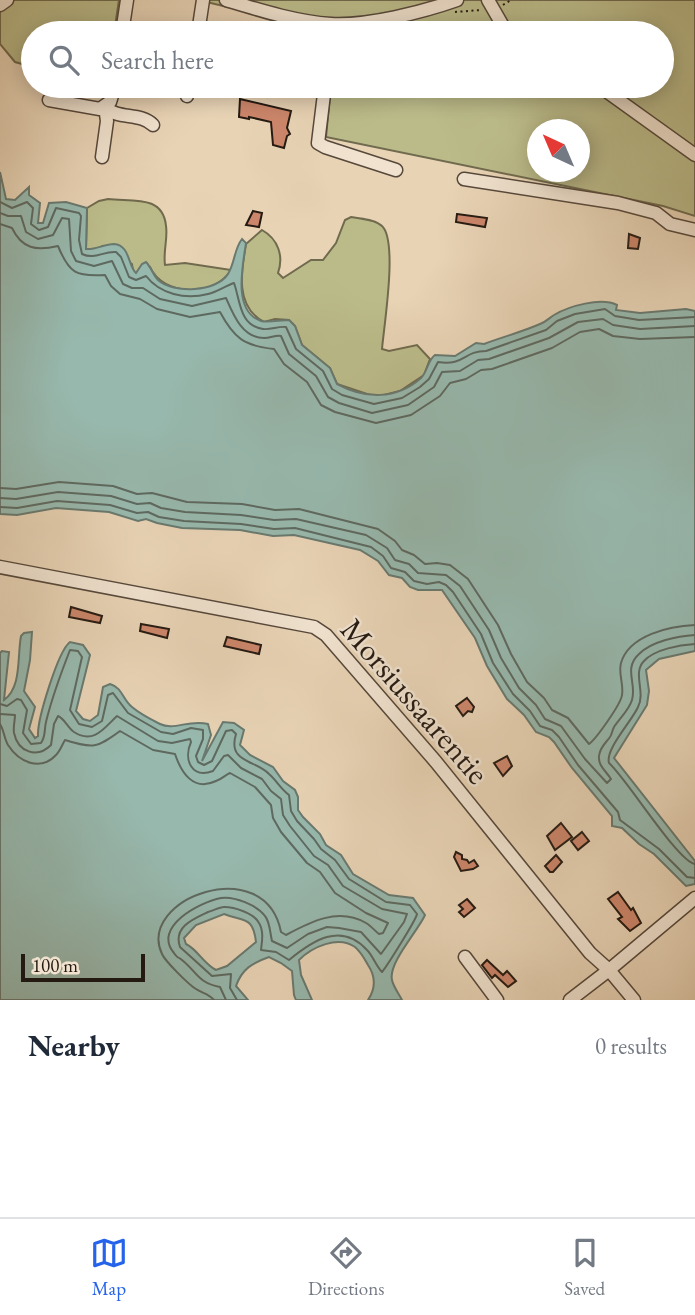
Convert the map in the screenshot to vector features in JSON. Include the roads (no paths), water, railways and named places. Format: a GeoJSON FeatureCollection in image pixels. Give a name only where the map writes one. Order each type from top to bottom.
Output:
{"type":"FeatureCollection","features":[{"type":"Feature","properties":{"kind":"street"},"geometry":{"type":"LineString","coordinates":[[0,5],[7,0]]}},
{"type":"Feature","properties":{"kind":"street"},"geometry":{"type":"LineString","coordinates":[[124,21],[127,0]]}},
{"type":"Feature","properties":{"kind":"street"},"geometry":{"type":"LineString","coordinates":[[200,21],[204,0]]}},
{"type":"Feature","properties":{"kind":"street"},"geometry":{"type":"LineString","coordinates":[[226,0],[303,21]]}},
{"type":"Feature","properties":{"kind":"street"},"geometry":{"type":"LineString","coordinates":[[370,21],[457,0]]}},
{"type":"Feature","properties":{"kind":"street"},"geometry":{"type":"LineString","coordinates":[[488,0],[500,21]]}},
{"type":"Feature","properties":{"kind":"street"},"geometry":{"type":"LineString","coordinates":[[105,107],[111,98]]}},
{"type":"Feature","properties":{"kind":"street"},"geometry":{"type":"LineString","coordinates":[[324,98],[318,142],[325,147],[397,170]]}},
{"type":"Feature","properties":{"kind":"street"},"geometry":{"type":"LineString","coordinates":[[616,98],[695,155]]}},
{"type":"Feature","properties":{"kind":"street"},"geometry":{"type":"LineString","coordinates":[[50,100],[92,108],[105,107],[117,114],[141,118],[153,125]]}},
{"type":"Feature","properties":{"kind":"street"},"geometry":{"type":"LineString","coordinates":[[102,157],[107,121],[105,107]]}},
{"type":"Feature","properties":{"kind":"street"},"geometry":{"type":"LineString","coordinates":[[464,179],[618,203],[656,213],[670,224],[695,230]]}},
{"type":"Feature","properties":{"kind":"street","name":"Morsiussaarentie"},"geometry":{"type":"LineString","coordinates":[[0,567],[314,627],[333,641],[518,861],[590,953],[609,970],[634,1000]]}},
{"type":"Feature","properties":{"kind":"street"},"geometry":{"type":"LineString","coordinates":[[570,1000],[695,898]]}},
{"type":"Feature","properties":{"kind":"street"},"geometry":{"type":"LineString","coordinates":[[465,957],[497,1000]]}},
{"type":"Feature","properties":{"kind":"water"},"geometry":{"type":"Polygon","coordinates":[[[0,172],[6,199],[15,200],[29,187],[29,195],[40,203],[38,223],[43,223],[49,203],[66,202],[87,208],[86,249],[119,245],[126,252],[136,273],[146,262],[158,280],[174,288],[205,288],[222,280],[230,270],[242,239],[246,243],[242,275],[243,298],[252,316],[264,322],[289,320],[295,326],[302,345],[330,368],[337,384],[358,392],[391,394],[421,378],[435,355],[455,356],[476,343],[484,344],[526,330],[576,306],[603,302],[617,305],[616,310],[640,313],[686,309],[695,311],[695,651],[659,659],[646,670],[649,691],[647,705],[614,758],[695,861],[695,884],[686,886],[654,854],[622,828],[612,826],[612,816],[554,742],[536,732],[524,715],[507,699],[487,666],[475,638],[442,590],[418,590],[410,587],[402,578],[389,575],[378,561],[360,550],[294,535],[273,536],[240,530],[182,528],[146,519],[138,521],[109,512],[56,508],[17,515],[0,514],[0,172]]]}},
{"type":"Feature","properties":{"kind":"water"},"geometry":{"type":"Polygon","coordinates":[[[32,632],[24,691],[35,707],[29,729],[35,738],[38,736],[54,671],[70,642],[83,645],[90,655],[76,711],[83,719],[90,721],[98,715],[103,687],[110,684],[118,688],[132,707],[160,724],[208,724],[211,735],[202,761],[223,722],[234,723],[244,730],[240,745],[250,755],[273,767],[283,781],[295,790],[298,810],[320,834],[326,845],[341,855],[353,874],[389,895],[413,898],[425,915],[394,965],[393,982],[402,1000],[368,1000],[374,982],[371,969],[355,947],[333,942],[318,947],[299,960],[301,975],[312,1000],[296,1000],[292,971],[269,957],[248,967],[238,980],[236,986],[248,1000],[0,1000],[0,653],[9,652],[4,700],[14,687],[21,636],[32,632]],[[224,914],[196,925],[184,938],[186,944],[216,970],[227,966],[256,942],[250,924],[224,914]]]}}]}
